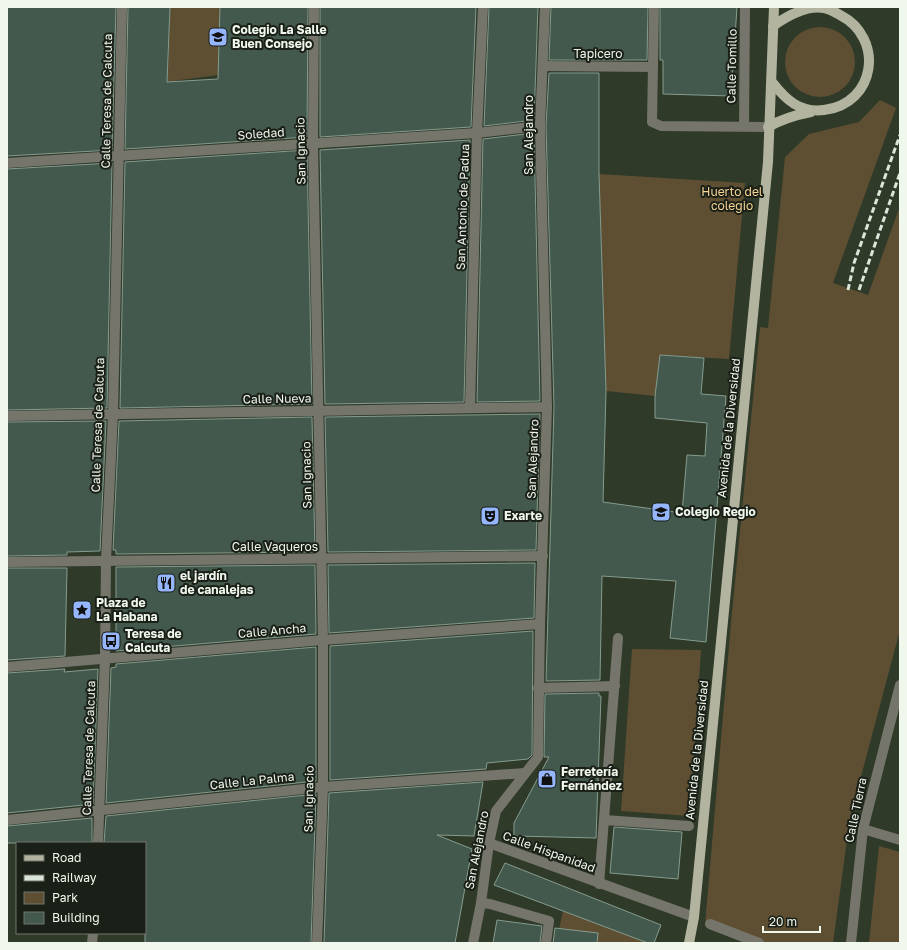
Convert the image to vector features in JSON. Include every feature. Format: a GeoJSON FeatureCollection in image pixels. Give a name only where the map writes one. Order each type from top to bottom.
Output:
{"type":"FeatureCollection","features":[{"type":"Feature","properties":{"kind":"main road","name":"Avenida de la Diversidad"},"geometry":{"type":"LineString","coordinates":[[689,943],[694,918],[768,162],[768,127],[772,82],[774,7]]}},
{"type":"Feature","properties":{"kind":"main road"},"geometry":{"type":"LineString","coordinates":[[768,127],[781,119],[796,114],[843,106],[859,92],[868,74],[869,60],[868,50],[856,27],[846,17],[833,10],[823,7],[808,9],[784,18],[773,26]]}},
{"type":"Feature","properties":{"kind":"main road"},"geometry":{"type":"LineString","coordinates":[[772,82],[782,96],[793,103],[814,111]]}},
{"type":"Feature","properties":{"kind":"street","name":"Calle Teresa de Calcuta"},"geometry":{"type":"LineString","coordinates":[[98,842],[106,658],[106,560],[113,414],[122,7]]}},
{"type":"Feature","properties":{"kind":"street","name":"San Ignacio"},"geometry":{"type":"LineString","coordinates":[[314,7],[313,144],[323,640],[323,787],[317,943]]}},
{"type":"Feature","properties":{"kind":"street","name":"San Antonio de Padua"},"geometry":{"type":"LineString","coordinates":[[470,408],[483,7]]}},
{"type":"Feature","properties":{"kind":"street","name":"San Alejandro"},"geometry":{"type":"LineString","coordinates":[[473,943],[481,903],[489,844],[496,811],[538,757],[538,688],[547,407],[540,126],[545,7]]}},
{"type":"Feature","properties":{"kind":"street"},"geometry":{"type":"LineString","coordinates":[[654,7],[652,122],[661,126],[768,127]]}},
{"type":"Feature","properties":{"kind":"street","name":"Calle Tomillo"},"geometry":{"type":"LineString","coordinates":[[744,126],[746,7]]}},
{"type":"Feature","properties":{"kind":"street","name":"Tapicero"},"geometry":{"type":"LineString","coordinates":[[543,66],[653,67]]}},
{"type":"Feature","properties":{"kind":"street","name":"Soledad"},"geometry":{"type":"LineString","coordinates":[[7,163],[313,144],[540,126]]}},
{"type":"Feature","properties":{"kind":"street","name":"Calle Nueva"},"geometry":{"type":"LineString","coordinates":[[7,416],[547,407]]}},
{"type":"Feature","properties":{"kind":"street","name":"Calle Vaqueros"},"geometry":{"type":"LineString","coordinates":[[7,562],[106,560],[322,560],[543,556]]}},
{"type":"Feature","properties":{"kind":"street","name":"Calle Ancha"},"geometry":{"type":"LineString","coordinates":[[7,667],[323,640],[540,624]]}},
{"type":"Feature","properties":{"kind":"street"},"geometry":{"type":"LineString","coordinates":[[599,884],[618,638]]}},
{"type":"Feature","properties":{"kind":"street","name":"Calle Tierra"},"geometry":{"type":"LineString","coordinates":[[851,943],[862,829],[900,685]]}},
{"type":"Feature","properties":{"kind":"street"},"geometry":{"type":"LineString","coordinates":[[538,688],[615,686]]}},
{"type":"Feature","properties":{"kind":"street","name":"Calle La Palma"},"geometry":{"type":"LineString","coordinates":[[7,820],[323,787],[525,773]]}},
{"type":"Feature","properties":{"kind":"street"},"geometry":{"type":"LineString","coordinates":[[604,820],[689,826]]}},
{"type":"Feature","properties":{"kind":"street"},"geometry":{"type":"LineString","coordinates":[[862,829],[900,840]]}},
{"type":"Feature","properties":{"kind":"street","name":"Calle Hispanidad"},"geometry":{"type":"LineString","coordinates":[[489,844],[694,918]]}},
{"type":"Feature","properties":{"kind":"street"},"geometry":{"type":"LineString","coordinates":[[481,903],[490,904],[549,921],[546,943]]}},
{"type":"Feature","properties":{"kind":"street"},"geometry":{"type":"LineString","coordinates":[[710,924],[759,943]]}},
{"type":"Feature","properties":{"kind":"green space"},"geometry":{"type":"Polygon","coordinates":[[[170,7],[220,7],[218,75],[165,82],[165,70],[168,68],[170,7]]]}},
{"type":"Feature","properties":{"kind":"green space"},"geometry":{"type":"Polygon","coordinates":[[[820,27],[839,33],[849,43],[855,62],[849,81],[839,91],[820,97],[801,91],[791,81],[785,62],[791,43],[801,33],[820,27]]]}},
{"type":"Feature","properties":{"kind":"green space"},"geometry":{"type":"Polygon","coordinates":[[[880,100],[896,108],[833,283],[868,295],[900,206],[900,630],[850,818],[833,943],[764,943],[705,925],[731,623],[760,327],[768,328],[785,157],[809,134],[859,122],[880,100]]]}},
{"type":"Feature","properties":{"kind":"green space","name":"Huerto del colegio"},"geometry":{"type":"Polygon","coordinates":[[[599,174],[745,183],[729,359],[660,355],[655,396],[606,391],[599,174]]]}},
{"type":"Feature","properties":{"kind":"green space"},"geometry":{"type":"Polygon","coordinates":[[[632,649],[701,650],[690,816],[621,811],[632,649]]]}},
{"type":"Feature","properties":{"kind":"green space"},"geometry":{"type":"Polygon","coordinates":[[[879,846],[900,852],[900,943],[869,943],[879,846]]]}},
{"type":"Feature","properties":{"kind":"green space"},"geometry":{"type":"Polygon","coordinates":[[[563,911],[648,943],[593,943],[559,929],[563,911]]]}},
{"type":"Feature","properties":{"kind":"building"},"geometry":{"type":"Polygon","coordinates":[[[7,7],[116,7],[112,150],[7,156],[7,7]]]}},
{"type":"Feature","properties":{"kind":"building"},"geometry":{"type":"Polygon","coordinates":[[[128,7],[170,7],[167,82],[218,79],[220,7],[308,7],[307,137],[125,149],[128,7]]]}},
{"type":"Feature","properties":{"kind":"building"},"geometry":{"type":"Polygon","coordinates":[[[320,7],[476,7],[471,127],[320,137],[320,7]]]}},
{"type":"Feature","properties":{"kind":"building"},"geometry":{"type":"Polygon","coordinates":[[[489,7],[538,7],[534,120],[484,126],[489,7]]]}},
{"type":"Feature","properties":{"kind":"building"},"geometry":{"type":"Polygon","coordinates":[[[551,7],[648,7],[647,60],[549,60],[551,7]]]}},
{"type":"Feature","properties":{"kind":"building"},"geometry":{"type":"Polygon","coordinates":[[[660,7],[737,7],[731,96],[663,94],[663,60],[660,60],[660,7]]]}},
{"type":"Feature","properties":{"kind":"building"},"geometry":{"type":"Polygon","coordinates":[[[549,73],[599,73],[599,174],[606,391],[603,502],[682,513],[687,455],[705,456],[707,423],[655,418],[655,396],[660,355],[704,358],[701,394],[726,396],[706,642],[670,638],[676,581],[602,576],[600,680],[546,681],[554,407],[546,126],[549,73]]]}},
{"type":"Feature","properties":{"kind":"building"},"geometry":{"type":"Polygon","coordinates":[[[534,133],[540,401],[477,402],[483,139],[534,133]]]}},
{"type":"Feature","properties":{"kind":"building"},"geometry":{"type":"Polygon","coordinates":[[[470,140],[464,402],[325,404],[320,150],[470,140]]]}},
{"type":"Feature","properties":{"kind":"building"},"geometry":{"type":"Polygon","coordinates":[[[307,150],[312,404],[120,408],[125,162],[307,150]]]}},
{"type":"Feature","properties":{"kind":"building"},"geometry":{"type":"Polygon","coordinates":[[[112,163],[107,408],[7,410],[7,169],[112,163]]]}},
{"type":"Feature","properties":{"kind":"building"},"geometry":{"type":"Polygon","coordinates":[[[540,414],[536,550],[328,552],[325,417],[540,414]]]}},
{"type":"Feature","properties":{"kind":"building"},"geometry":{"type":"Polygon","coordinates":[[[312,417],[315,552],[116,554],[116,550],[113,550],[119,421],[312,417]]]}},
{"type":"Feature","properties":{"kind":"building"},"geometry":{"type":"Polygon","coordinates":[[[106,421],[100,551],[67,552],[67,555],[7,556],[7,422],[106,421]]]}},
{"type":"Feature","properties":{"kind":"building"},"geometry":{"type":"Polygon","coordinates":[[[535,563],[534,618],[329,633],[328,565],[535,563]]]}},
{"type":"Feature","properties":{"kind":"building"},"geometry":{"type":"Polygon","coordinates":[[[315,565],[316,634],[116,651],[116,567],[315,565]]]}},
{"type":"Feature","properties":{"kind":"building"},"geometry":{"type":"Polygon","coordinates":[[[7,568],[67,568],[65,656],[7,660],[7,568]]]}},
{"type":"Feature","properties":{"kind":"building"},"geometry":{"type":"Polygon","coordinates":[[[533,631],[532,755],[528,759],[487,763],[486,769],[330,780],[330,646],[533,631]]]}},
{"type":"Feature","properties":{"kind":"building"},"geometry":{"type":"Polygon","coordinates":[[[316,647],[316,781],[106,803],[111,668],[116,667],[116,664],[316,647]]]}},
{"type":"Feature","properties":{"kind":"building"},"geometry":{"type":"Polygon","coordinates":[[[65,669],[64,672],[98,669],[93,804],[7,813],[7,673],[65,669]]]}},
{"type":"Feature","properties":{"kind":"building"},"geometry":{"type":"Polygon","coordinates":[[[599,693],[599,696],[601,696],[596,838],[514,836],[514,823],[549,757],[544,757],[545,694],[599,693]]]}},
{"type":"Feature","properties":{"kind":"building"},"geometry":{"type":"Polygon","coordinates":[[[483,782],[474,836],[437,835],[472,849],[455,943],[324,943],[329,793],[483,782]]]}},
{"type":"Feature","properties":{"kind":"building"},"geometry":{"type":"Polygon","coordinates":[[[316,794],[311,943],[145,943],[146,842],[104,842],[106,816],[316,794]]]}},
{"type":"Feature","properties":{"kind":"building"},"geometry":{"type":"Polygon","coordinates":[[[92,818],[92,842],[7,843],[7,826],[92,818]]]}},
{"type":"Feature","properties":{"kind":"building"},"geometry":{"type":"Polygon","coordinates":[[[614,827],[682,832],[678,879],[610,873],[614,827]]]}},
{"type":"Feature","properties":{"kind":"building"},"geometry":{"type":"Polygon","coordinates":[[[505,863],[661,925],[654,943],[648,943],[494,885],[505,863]]]}},
{"type":"Feature","properties":{"kind":"building"},"geometry":{"type":"Polygon","coordinates":[[[497,920],[542,926],[540,943],[493,943],[497,920]]]}},
{"type":"Feature","properties":{"kind":"building"},"geometry":{"type":"Polygon","coordinates":[[[555,928],[598,933],[597,943],[553,943],[555,928]]]}},
{"type":"Feature","properties":{"kind":"railway"},"geometry":{"type":"LineString","coordinates":[[848,290],[854,263],[900,135]]}},
{"type":"Feature","properties":{"kind":"railway"},"geometry":{"type":"LineString","coordinates":[[859,290],[900,173]]}},
{"type":"Feature","properties":{"kind":"place","name":"Colegio La Salle Buen Consejo"},"geometry":{"type":"Point","coordinates":[218,37]}},
{"type":"Feature","properties":{"kind":"place","name":"Colegio Regio"},"geometry":{"type":"Point","coordinates":[661,512]}},
{"type":"Feature","properties":{"kind":"place","name":"Exarte"},"geometry":{"type":"Point","coordinates":[490,516]}},
{"type":"Feature","properties":{"kind":"place","name":"el jardín de canalejas"},"geometry":{"type":"Point","coordinates":[166,583]}},
{"type":"Feature","properties":{"kind":"place","name":"Plaza de La Habana"},"geometry":{"type":"Point","coordinates":[82,610]}},
{"type":"Feature","properties":{"kind":"place","name":"Teresa de Calcuta"},"geometry":{"type":"Point","coordinates":[111,641]}},
{"type":"Feature","properties":{"kind":"place","name":"Ferretería Fernández"},"geometry":{"type":"Point","coordinates":[547,779]}}]}
